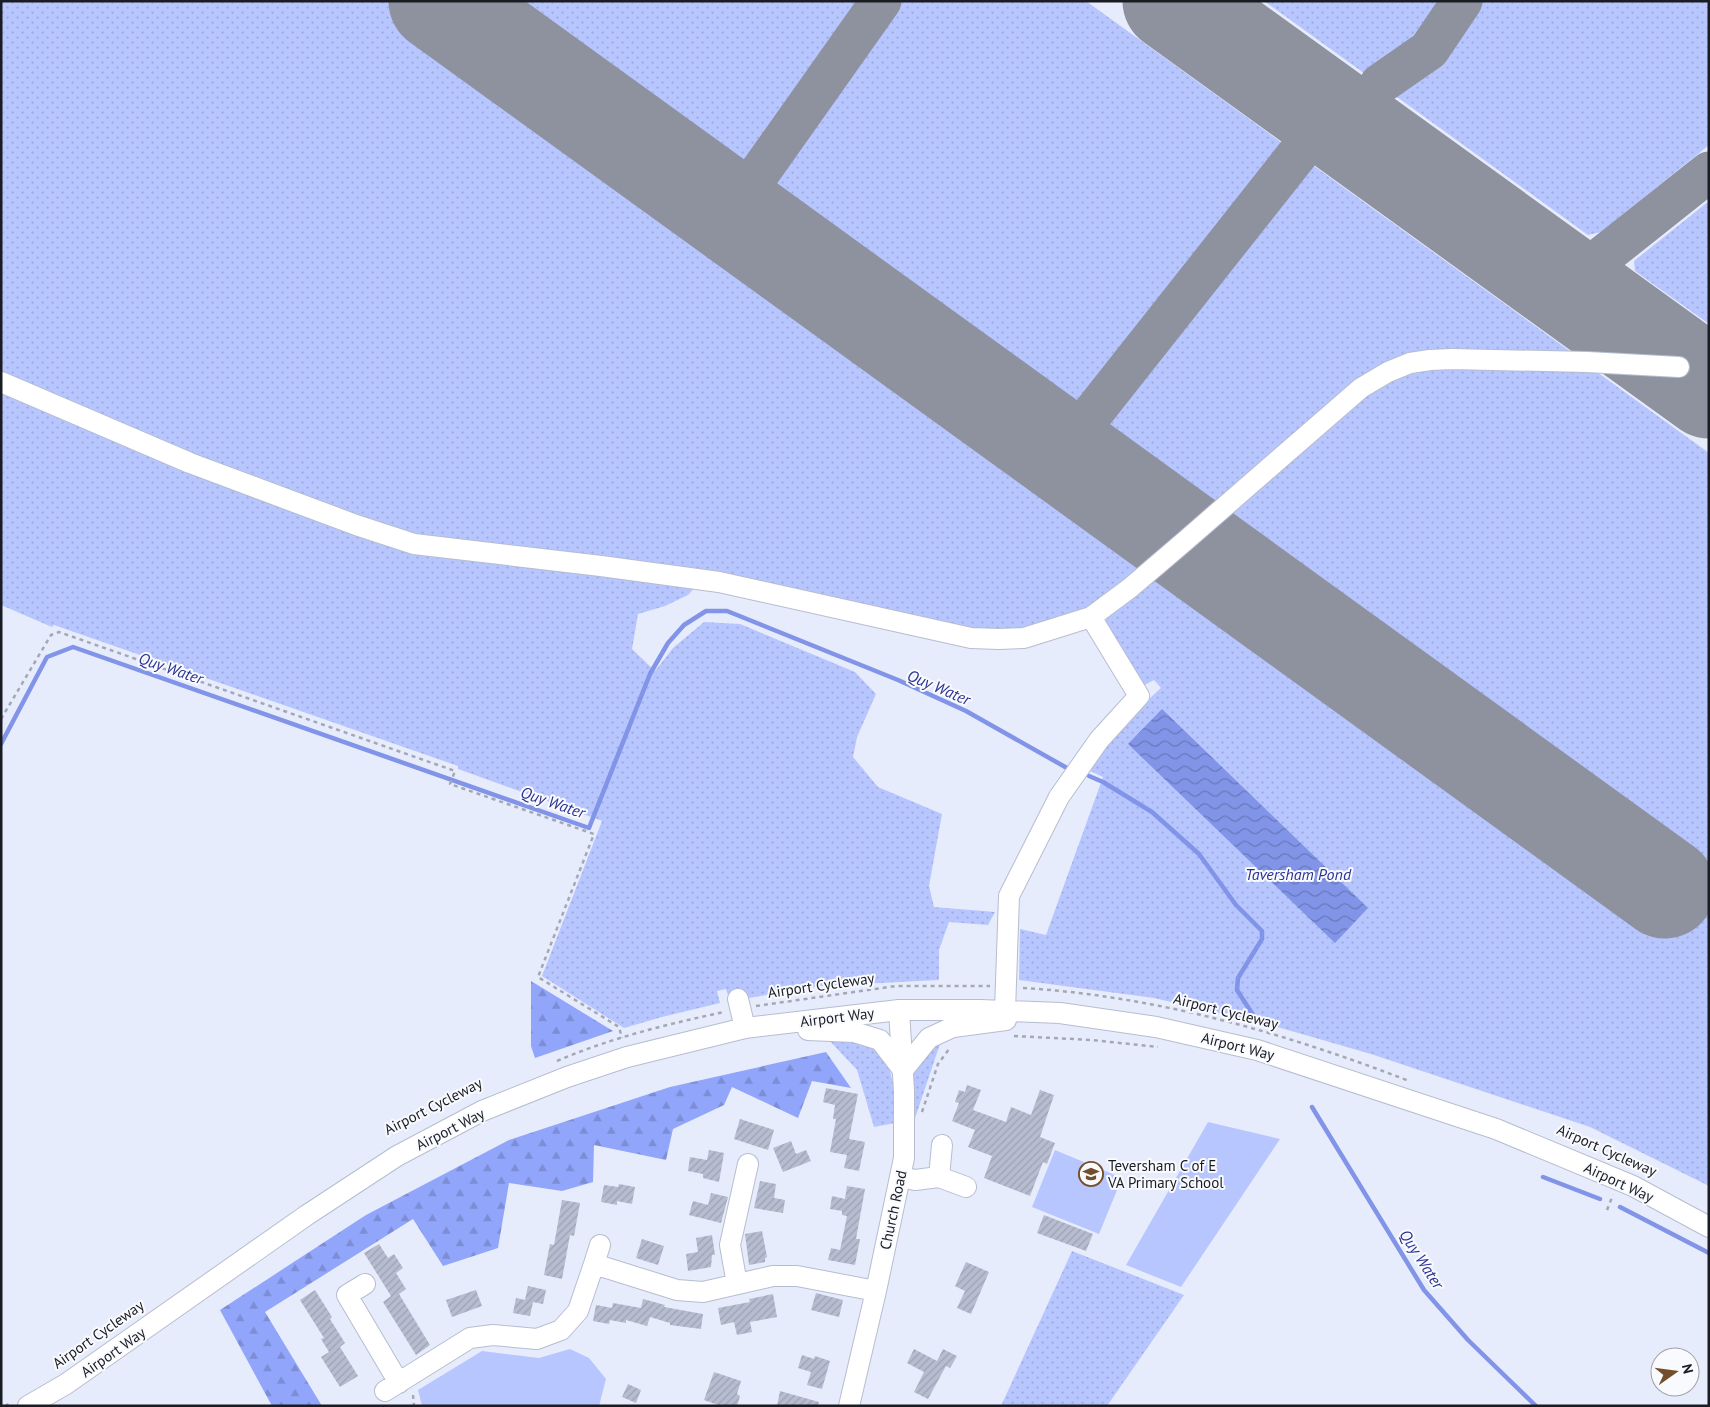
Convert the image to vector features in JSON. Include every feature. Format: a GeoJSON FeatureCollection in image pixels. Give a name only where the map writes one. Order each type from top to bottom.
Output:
{"type":"FeatureCollection","features":[{"type":"Feature","properties":{"kind":"street"},"geometry":{"type":"LineString","coordinates":[[1,382],[190,463],[356,525],[414,544],[591,564],[719,582],[970,638],[999,639],[1024,638],[1091,617],[1130,588],[1362,388],[1388,372],[1410,363],[1452,359],[1587,362],[1679,367]]}},
{"type":"Feature","properties":{"kind":"street"},"geometry":{"type":"LineString","coordinates":[[1005,1011],[1009,896],[1059,797],[1100,740],[1139,696],[1091,617]]}},
{"type":"Feature","properties":{"kind":"street"},"geometry":{"type":"LineString","coordinates":[[739,1004],[745,1028],[854,1032],[880,1040],[903,1070],[929,1038],[953,1027],[1060,1013]]}},
{"type":"Feature","properties":{"kind":"street","name":"Airport Way"},"geometry":{"type":"LineString","coordinates":[[20,1404],[66,1384],[307,1215],[397,1156],[482,1111],[567,1076],[627,1057],[745,1028],[899,1010],[1060,1013],[1156,1027],[1257,1050],[1496,1129],[1633,1186],[1709,1227]]}},
{"type":"Feature","properties":{"kind":"street","name":"Church Road"},"geometry":{"type":"LineString","coordinates":[[848,1406],[876,1291],[904,1158],[903,1070],[899,1010]]}},
{"type":"Feature","properties":{"kind":"street"},"geometry":{"type":"LineString","coordinates":[[938,1177],[942,1144]]}},
{"type":"Feature","properties":{"kind":"street"},"geometry":{"type":"LineString","coordinates":[[737,1284],[730,1245],[748,1164]]}},
{"type":"Feature","properties":{"kind":"street"},"geometry":{"type":"LineString","coordinates":[[900,1178],[915,1180],[938,1177],[966,1187]]}},
{"type":"Feature","properties":{"kind":"street"},"geometry":{"type":"LineString","coordinates":[[365,1284],[347,1294],[392,1387],[470,1338],[493,1335],[537,1339],[561,1330],[578,1311],[597,1254],[677,1290],[703,1292],[773,1276],[797,1276],[876,1291]]}},
{"type":"Feature","properties":{"kind":"path"},"geometry":{"type":"LineString","coordinates":[[1,719],[51,635],[59,632],[455,771],[450,784],[594,834],[538,977],[619,1027],[622,1038]]}},
{"type":"Feature","properties":{"kind":"path","name":"Airport Cycleway"},"geometry":{"type":"LineString","coordinates":[[554,1062],[622,1038],[739,1004],[896,986],[1006,987],[1066,990],[1160,1005],[1263,1031],[1371,1066],[1417,1084]]}},
{"type":"Feature","properties":{"kind":"path"},"geometry":{"type":"LineString","coordinates":[[1013,1036],[1092,1040],[1167,1048]]}},
{"type":"Feature","properties":{"kind":"path"},"geometry":{"type":"LineString","coordinates":[[921,1114],[938,1064],[950,1047]]}},
{"type":"Feature","properties":{"kind":"path"},"geometry":{"type":"LineString","coordinates":[[5,1406],[20,1404]]}},
{"type":"Feature","properties":{"kind":"shaded area"},"geometry":{"type":"Polygon","coordinates":[[[1,1],[1086,1],[1578,357],[1411,358],[1145,570],[1074,618],[996,636],[390,533],[1,378],[1,1]]]}},
{"type":"Feature","properties":{"kind":"shaded area"},"geometry":{"type":"Polygon","coordinates":[[[1264,1],[1709,1],[1709,145],[1601,232],[1588,235],[1264,1]]]}},
{"type":"Feature","properties":{"kind":"shaded area"},"geometry":{"type":"Polygon","coordinates":[[[1709,201],[1709,324],[1635,271],[1634,261],[1709,201]]]}},
{"type":"Feature","properties":{"kind":"shaded area"},"geometry":{"type":"Polygon","coordinates":[[[1422,366],[1590,367],[1709,453],[1709,1186],[1590,1127],[1371,1054],[1274,1026],[1154,998],[1019,980],[1020,929],[1046,935],[1103,777],[1086,769],[1126,720],[1161,688],[1154,680],[1141,687],[1105,627],[1107,614],[1355,399],[1422,366]]]}},
{"type":"Feature","properties":{"kind":"shaded area"},"geometry":{"type":"Polygon","coordinates":[[[1,386],[390,543],[699,583],[688,595],[665,606],[638,614],[632,649],[655,671],[673,648],[704,622],[740,624],[855,672],[876,694],[857,737],[853,757],[878,787],[942,814],[929,886],[934,907],[995,912],[988,925],[949,922],[939,950],[939,980],[821,986],[730,1001],[726,989],[717,991],[720,1003],[624,1028],[542,976],[602,821],[458,769],[458,766],[54,625],[52,627],[1,605],[1,386]]]}},
{"type":"Feature","properties":{"kind":"shaded area"},"geometry":{"type":"Polygon","coordinates":[[[829,1040],[861,1040],[878,1050],[888,1063],[893,1083],[895,1123],[874,1127],[857,1070],[829,1040]]]}},
{"type":"Feature","properties":{"kind":"shaded area"},"geometry":{"type":"Polygon","coordinates":[[[941,1041],[911,1130],[911,1077],[917,1060],[941,1041]]]}},
{"type":"Feature","properties":{"kind":"shaded area"},"geometry":{"type":"Polygon","coordinates":[[[1208,1122],[1280,1139],[1181,1287],[1126,1265],[1208,1122]]]}},
{"type":"Feature","properties":{"kind":"shaded area"},"geometry":{"type":"Polygon","coordinates":[[[1055,1150],[1122,1178],[1099,1234],[1032,1207],[1055,1150]]]}},
{"type":"Feature","properties":{"kind":"shaded area"},"geometry":{"type":"Polygon","coordinates":[[[1072,1251],[1184,1295],[1107,1406],[1001,1406],[1072,1251]]]}},
{"type":"Feature","properties":{"kind":"shaded area"},"geometry":{"type":"Polygon","coordinates":[[[570,1349],[589,1358],[606,1379],[599,1406],[422,1406],[418,1390],[482,1351],[539,1358],[570,1349]]]}},
{"type":"Feature","properties":{"kind":"green space"},"geometry":{"type":"Polygon","coordinates":[[[531,981],[613,1031],[535,1058],[531,1046],[531,981]]]}},
{"type":"Feature","properties":{"kind":"green space"},"geometry":{"type":"Polygon","coordinates":[[[826,1052],[851,1088],[812,1081],[798,1118],[732,1087],[724,1105],[673,1129],[666,1160],[594,1145],[593,1182],[562,1191],[509,1183],[498,1248],[443,1266],[413,1219],[265,1312],[322,1406],[272,1406],[220,1310],[366,1215],[509,1140],[670,1087],[826,1052]]]}},
{"type":"Feature","properties":{"kind":"water","name":"Taversham Pond"},"geometry":{"type":"Polygon","coordinates":[[[1162,709],[1368,908],[1335,943],[1128,744],[1162,709]]]}},
{"type":"Feature","properties":{"kind":"building"},"geometry":{"type":"Polygon","coordinates":[[[967,1085],[981,1090],[973,1110],[1006,1122],[1011,1107],[1031,1115],[1040,1090],[1054,1095],[1040,1137],[1055,1143],[1047,1164],[1043,1162],[1030,1196],[984,1178],[992,1156],[968,1147],[975,1130],[952,1121],[959,1103],[955,1102],[959,1090],[965,1092],[967,1085]]]}},
{"type":"Feature","properties":{"kind":"building"},"geometry":{"type":"Polygon","coordinates":[[[826,1088],[858,1094],[849,1139],[865,1142],[859,1171],[844,1168],[847,1155],[830,1152],[836,1119],[833,1119],[835,1105],[823,1102],[826,1088]]]}},
{"type":"Feature","properties":{"kind":"building"},"geometry":{"type":"Polygon","coordinates":[[[740,1119],[774,1130],[768,1150],[734,1139],[740,1119]]]}},
{"type":"Feature","properties":{"kind":"building"},"geometry":{"type":"Polygon","coordinates":[[[791,1141],[796,1154],[806,1150],[811,1161],[783,1172],[773,1148],[791,1141]]]}},
{"type":"Feature","properties":{"kind":"building"},"geometry":{"type":"Polygon","coordinates":[[[709,1150],[724,1153],[719,1182],[703,1178],[703,1174],[688,1171],[690,1157],[707,1160],[709,1150]]]}},
{"type":"Feature","properties":{"kind":"building"},"geometry":{"type":"Polygon","coordinates":[[[760,1181],[776,1184],[774,1198],[785,1200],[783,1213],[754,1208],[760,1181]]]}},
{"type":"Feature","properties":{"kind":"building"},"geometry":{"type":"Polygon","coordinates":[[[619,1184],[635,1187],[632,1204],[617,1201],[617,1205],[601,1202],[604,1185],[618,1187],[619,1184]]]}},
{"type":"Feature","properties":{"kind":"building"},"geometry":{"type":"Polygon","coordinates":[[[847,1186],[865,1189],[856,1239],[860,1239],[855,1265],[828,1260],[831,1248],[840,1250],[847,1216],[842,1215],[842,1211],[830,1209],[832,1196],[845,1199],[847,1186]]]}},
{"type":"Feature","properties":{"kind":"building"},"geometry":{"type":"Polygon","coordinates":[[[711,1193],[728,1197],[721,1223],[689,1215],[693,1201],[708,1205],[711,1193]]]}},
{"type":"Feature","properties":{"kind":"building"},"geometry":{"type":"Polygon","coordinates":[[[562,1200],[580,1203],[574,1236],[570,1235],[562,1279],[544,1275],[550,1244],[554,1245],[562,1200]]]}},
{"type":"Feature","properties":{"kind":"building"},"geometry":{"type":"Polygon","coordinates":[[[1044,1215],[1093,1234],[1086,1251],[1037,1233],[1044,1215]]]}},
{"type":"Feature","properties":{"kind":"building"},"geometry":{"type":"Polygon","coordinates":[[[762,1231],[767,1257],[765,1262],[749,1265],[745,1234],[762,1231]]]}},
{"type":"Feature","properties":{"kind":"building"},"geometry":{"type":"Polygon","coordinates":[[[712,1235],[715,1255],[712,1255],[711,1267],[688,1271],[686,1254],[698,1252],[696,1238],[712,1235]]]}},
{"type":"Feature","properties":{"kind":"building"},"geometry":{"type":"Polygon","coordinates":[[[642,1239],[664,1246],[658,1265],[636,1258],[642,1239]]]}},
{"type":"Feature","properties":{"kind":"building"},"geometry":{"type":"Polygon","coordinates":[[[379,1244],[388,1258],[394,1254],[403,1268],[396,1273],[406,1289],[399,1294],[430,1345],[416,1355],[383,1302],[391,1296],[364,1253],[379,1244]]]}},
{"type":"Feature","properties":{"kind":"building"},"geometry":{"type":"Polygon","coordinates":[[[966,1262],[989,1272],[971,1314],[957,1308],[965,1291],[955,1286],[966,1262]]]}},
{"type":"Feature","properties":{"kind":"building"},"geometry":{"type":"Polygon","coordinates":[[[528,1286],[546,1290],[543,1304],[533,1302],[530,1316],[513,1313],[516,1298],[525,1300],[528,1286]]]}},
{"type":"Feature","properties":{"kind":"building"},"geometry":{"type":"Polygon","coordinates":[[[315,1290],[345,1343],[340,1347],[358,1376],[340,1387],[321,1357],[329,1352],[321,1339],[324,1338],[300,1300],[315,1290]]]}},
{"type":"Feature","properties":{"kind":"building"},"geometry":{"type":"Polygon","coordinates":[[[476,1290],[482,1306],[452,1317],[446,1300],[476,1290]]]}},
{"type":"Feature","properties":{"kind":"building"},"geometry":{"type":"Polygon","coordinates":[[[816,1293],[843,1300],[839,1317],[811,1310],[816,1293]]]}},
{"type":"Feature","properties":{"kind":"building"},"geometry":{"type":"Polygon","coordinates":[[[773,1294],[777,1317],[750,1322],[752,1332],[737,1335],[734,1322],[721,1325],[718,1308],[750,1302],[749,1299],[773,1294]]]}},
{"type":"Feature","properties":{"kind":"building"},"geometry":{"type":"Polygon","coordinates":[[[643,1299],[665,1305],[664,1307],[703,1314],[701,1329],[670,1325],[670,1323],[650,1317],[647,1326],[626,1320],[626,1323],[610,1320],[609,1324],[593,1321],[596,1305],[612,1308],[613,1303],[641,1308],[643,1299]]]}},
{"type":"Feature","properties":{"kind":"building"},"geometry":{"type":"Polygon","coordinates":[[[914,1349],[937,1361],[943,1349],[957,1356],[950,1368],[946,1366],[928,1399],[914,1392],[924,1372],[907,1363],[914,1349]]]}},
{"type":"Feature","properties":{"kind":"building"},"geometry":{"type":"Polygon","coordinates":[[[802,1355],[814,1359],[815,1356],[830,1361],[822,1389],[807,1385],[811,1372],[798,1368],[802,1355]]]}},
{"type":"Feature","properties":{"kind":"building"},"geometry":{"type":"Polygon","coordinates":[[[714,1372],[741,1381],[737,1394],[740,1396],[737,1406],[721,1406],[704,1400],[714,1372]]]}},
{"type":"Feature","properties":{"kind":"building"},"geometry":{"type":"Polygon","coordinates":[[[628,1384],[641,1390],[636,1403],[622,1397],[628,1384]]]}},
{"type":"Feature","properties":{"kind":"building"},"geometry":{"type":"Polygon","coordinates":[[[780,1391],[819,1402],[818,1406],[777,1406],[780,1391]]]}},
{"type":"Feature","properties":{"kind":"waterway","name":"Quy Water"},"geometry":{"type":"LineString","coordinates":[[1,744],[47,657],[73,647],[589,828],[650,674],[668,643],[684,625],[706,611],[727,611],[898,680],[966,711],[1067,768]]}},
{"type":"Feature","properties":{"kind":"waterway","name":"Quy Water"},"geometry":{"type":"LineString","coordinates":[[1089,776],[1103,782],[1152,812],[1199,854],[1236,905],[1262,931],[1262,939],[1238,978],[1237,990],[1255,1018]]}},
{"type":"Feature","properties":{"kind":"waterway","name":"Quy Water"},"geometry":{"type":"LineString","coordinates":[[1312,1107],[1424,1290],[1468,1340],[1536,1406]]}},
{"type":"Feature","properties":{"kind":"waterway"},"geometry":{"type":"LineString","coordinates":[[1543,1177],[1600,1199]]}},
{"type":"Feature","properties":{"kind":"waterway"},"geometry":{"type":"LineString","coordinates":[[1620,1207],[1709,1253]]}},
{"type":"Feature","properties":{"kind":"taxiway"},"geometry":{"type":"LineString","coordinates":[[731,213],[881,1]]}},
{"type":"Feature","properties":{"kind":"taxiway"},"geometry":{"type":"LineString","coordinates":[[1380,84],[1429,50],[1462,1]]}},
{"type":"Feature","properties":{"kind":"taxiway"},"geometry":{"type":"LineString","coordinates":[[1062,452],[1330,113]]}},
{"type":"Feature","properties":{"kind":"taxiway"},"geometry":{"type":"LineString","coordinates":[[1538,266],[1554,272],[1572,273],[1593,264],[1709,172]]}},
{"type":"Feature","properties":{"kind":"taxiway"},"geometry":{"type":"LineString","coordinates":[[1607,253],[1598,274],[1597,290],[1603,306],[1617,323]]}},
{"type":"Feature","properties":{"kind":"taxiway"},"geometry":{"type":"LineString","coordinates":[[1652,348],[1667,352],[1709,351]]}},
{"type":"Feature","properties":{"kind":"runway"},"geometry":{"type":"LineString","coordinates":[[439,1],[1665,888]]}},
{"type":"Feature","properties":{"kind":"runway"},"geometry":{"type":"LineString","coordinates":[[1173,1],[1709,388]]}},
{"type":"Feature","properties":{"kind":"place","name":"Teversham C of E VA Primary School"},"geometry":{"type":"Point","coordinates":[1091,1174]}}]}
